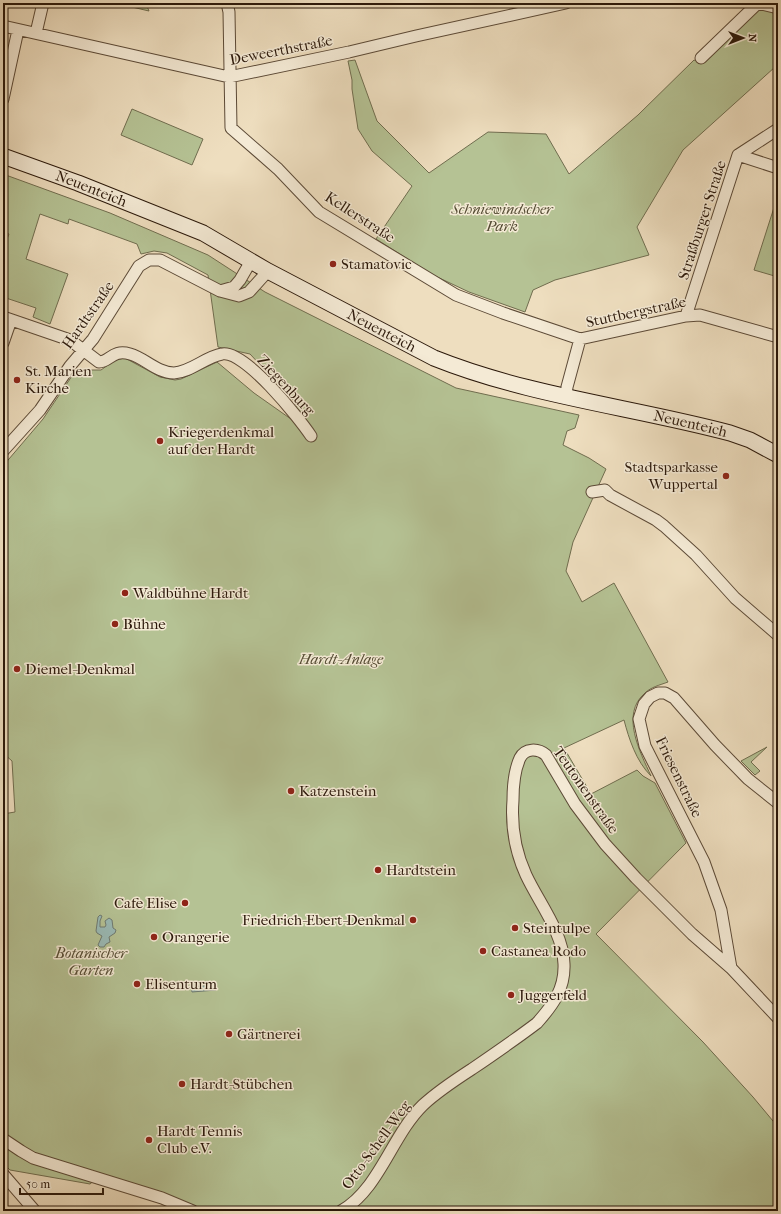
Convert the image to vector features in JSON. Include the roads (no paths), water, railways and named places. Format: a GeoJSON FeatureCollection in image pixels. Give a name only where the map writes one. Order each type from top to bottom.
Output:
{"type":"FeatureCollection","features":[{"type":"Feature","properties":{"kind":"street"},"geometry":{"type":"LineString","coordinates":[[36,33],[43,3]]}},
{"type":"Feature","properties":{"kind":"street"},"geometry":{"type":"LineString","coordinates":[[227,3],[229,12],[229,77]]}},
{"type":"Feature","properties":{"kind":"street","name":"Deweerthstraße"},"geometry":{"type":"LineString","coordinates":[[3,26],[229,77],[349,52],[524,7],[566,3]]}},
{"type":"Feature","properties":{"kind":"street"},"geometry":{"type":"LineString","coordinates":[[701,58],[758,3],[778,8]]}},
{"type":"Feature","properties":{"kind":"street"},"geometry":{"type":"LineString","coordinates":[[3,99],[18,30]]}},
{"type":"Feature","properties":{"kind":"street","name":"Kellerstraße"},"geometry":{"type":"LineString","coordinates":[[229,77],[231,128],[278,169],[319,212],[456,295],[503,313],[580,339]]}},
{"type":"Feature","properties":{"kind":"street","name":"Straßburger Straße"},"geometry":{"type":"LineString","coordinates":[[686,316],[738,155],[778,129]]}},
{"type":"Feature","properties":{"kind":"street"},"geometry":{"type":"LineString","coordinates":[[738,155],[778,168]]}},
{"type":"Feature","properties":{"kind":"street","name":"Neuenteich"},"geometry":{"type":"LineString","coordinates":[[3,156],[78,183],[203,233],[268,271],[434,358],[484,376],[566,397],[730,433],[750,440],[778,455]]}},
{"type":"Feature","properties":{"kind":"street","name":"Hardtstraße"},"geometry":{"type":"LineString","coordinates":[[3,451],[40,410],[70,366],[96,335],[139,266],[149,260],[160,260],[220,291],[239,296],[249,292],[268,271]]}},
{"type":"Feature","properties":{"kind":"street"},"geometry":{"type":"LineString","coordinates":[[220,291],[234,287],[251,261]]}},
{"type":"Feature","properties":{"kind":"street","name":"Stuttbergstraße"},"geometry":{"type":"LineString","coordinates":[[566,397],[567,387],[580,339],[686,316],[700,315],[778,337]]}},
{"type":"Feature","properties":{"kind":"street"},"geometry":{"type":"LineString","coordinates":[[3,343],[7,318],[70,340],[84,350]]}},
{"type":"Feature","properties":{"kind":"street","name":"Ziegenburg"},"geometry":{"type":"LineString","coordinates":[[84,350],[99,362],[103,362],[116,353],[130,354],[160,370],[172,373],[187,370],[221,354],[230,354],[238,358],[266,382],[292,410],[311,436]]}},
{"type":"Feature","properties":{"kind":"street"},"geometry":{"type":"LineString","coordinates":[[592,492],[605,490],[610,495],[656,520],[664,526],[696,555],[735,598],[778,634]]}},
{"type":"Feature","properties":{"kind":"street","name":"Friesenstraße"},"geometry":{"type":"LineString","coordinates":[[731,968],[721,910],[704,862],[645,746],[639,719],[644,704],[650,697],[658,693],[665,693],[674,698],[748,779],[778,803]]}},
{"type":"Feature","properties":{"kind":"street","name":"Teutonenstraße"},"geometry":{"type":"LineString","coordinates":[[493,1055],[537,1023],[557,998],[564,974],[562,948],[526,875],[514,840],[512,805],[518,763],[521,756],[526,752],[533,750],[538,750],[546,755],[576,804],[605,844],[636,878],[692,934],[731,968],[778,1018]]}},
{"type":"Feature","properties":{"kind":"street","name":"Otto-Schell-Weg"},"geometry":{"type":"LineString","coordinates":[[341,1211],[355,1200],[370,1183],[399,1135],[422,1106],[440,1091],[493,1055]]}},
{"type":"Feature","properties":{"kind":"street"},"geometry":{"type":"LineString","coordinates":[[3,1139],[33,1158],[162,1198],[193,1211]]}},
{"type":"Feature","properties":{"kind":"street"},"geometry":{"type":"LineString","coordinates":[[3,1174],[35,1211]]}},
{"type":"Feature","properties":{"kind":"water"},"geometry":{"type":"Polygon","coordinates":[[[100,915],[102,916],[100,927],[105,927],[105,921],[109,918],[112,920],[113,928],[116,930],[115,933],[109,937],[110,942],[104,947],[100,947],[98,945],[102,936],[96,931],[98,917],[100,915]]]}},
{"type":"Feature","properties":{"kind":"water"},"geometry":{"type":"Polygon","coordinates":[[[215,985],[216,990],[192,992],[191,987],[215,985]]]}},
{"type":"Feature","properties":{"kind":"place","name":"Stamatovic"},"geometry":{"type":"Point","coordinates":[333,264]}},
{"type":"Feature","properties":{"kind":"place","name":"St. Marien Kirche"},"geometry":{"type":"Point","coordinates":[17,380]}},
{"type":"Feature","properties":{"kind":"place","name":"Kriegerdenkmal auf der Hardt"},"geometry":{"type":"Point","coordinates":[160,441]}},
{"type":"Feature","properties":{"kind":"place","name":"Stadtsparkasse Wuppertal"},"geometry":{"type":"Point","coordinates":[726,476]}},
{"type":"Feature","properties":{"kind":"place","name":"Waldbühne Hardt"},"geometry":{"type":"Point","coordinates":[125,593]}},
{"type":"Feature","properties":{"kind":"place","name":"Bühne"},"geometry":{"type":"Point","coordinates":[115,624]}},
{"type":"Feature","properties":{"kind":"place","name":"Diemel-Denkmal"},"geometry":{"type":"Point","coordinates":[17,669]}},
{"type":"Feature","properties":{"kind":"place","name":"Katzenstein"},"geometry":{"type":"Point","coordinates":[291,791]}},
{"type":"Feature","properties":{"kind":"place","name":"Hardtstein"},"geometry":{"type":"Point","coordinates":[378,870]}},
{"type":"Feature","properties":{"kind":"place","name":"Cafe Elise"},"geometry":{"type":"Point","coordinates":[185,903]}},
{"type":"Feature","properties":{"kind":"place","name":"Friedrich-Ebert-Denkmal"},"geometry":{"type":"Point","coordinates":[413,920]}},
{"type":"Feature","properties":{"kind":"place","name":"Steintulpe"},"geometry":{"type":"Point","coordinates":[515,928]}},
{"type":"Feature","properties":{"kind":"place","name":"Orangerie"},"geometry":{"type":"Point","coordinates":[154,937]}},
{"type":"Feature","properties":{"kind":"place","name":"Castanea Rodo"},"geometry":{"type":"Point","coordinates":[483,951]}},
{"type":"Feature","properties":{"kind":"place","name":"Elisenturm"},"geometry":{"type":"Point","coordinates":[137,984]}},
{"type":"Feature","properties":{"kind":"place","name":"Juggerfeld"},"geometry":{"type":"Point","coordinates":[511,995]}},
{"type":"Feature","properties":{"kind":"place","name":"Gärtnerei"},"geometry":{"type":"Point","coordinates":[229,1034]}},
{"type":"Feature","properties":{"kind":"place","name":"Hardt-Stübchen"},"geometry":{"type":"Point","coordinates":[182,1084]}},
{"type":"Feature","properties":{"kind":"place","name":"Hardt Tennis Club e.V."},"geometry":{"type":"Point","coordinates":[149,1140]}},
{"type":"Feature","properties":{"kind":"park label","name":"Schniewindscher Park"},"geometry":{"type":"Point","coordinates":[502,218]}},
{"type":"Feature","properties":{"kind":"park label","name":"Hardt-Anlage"},"geometry":{"type":"Point","coordinates":[341,659]}},
{"type":"Feature","properties":{"kind":"park label","name":"Botanischer Garten"},"geometry":{"type":"Point","coordinates":[91,962]}}]}
